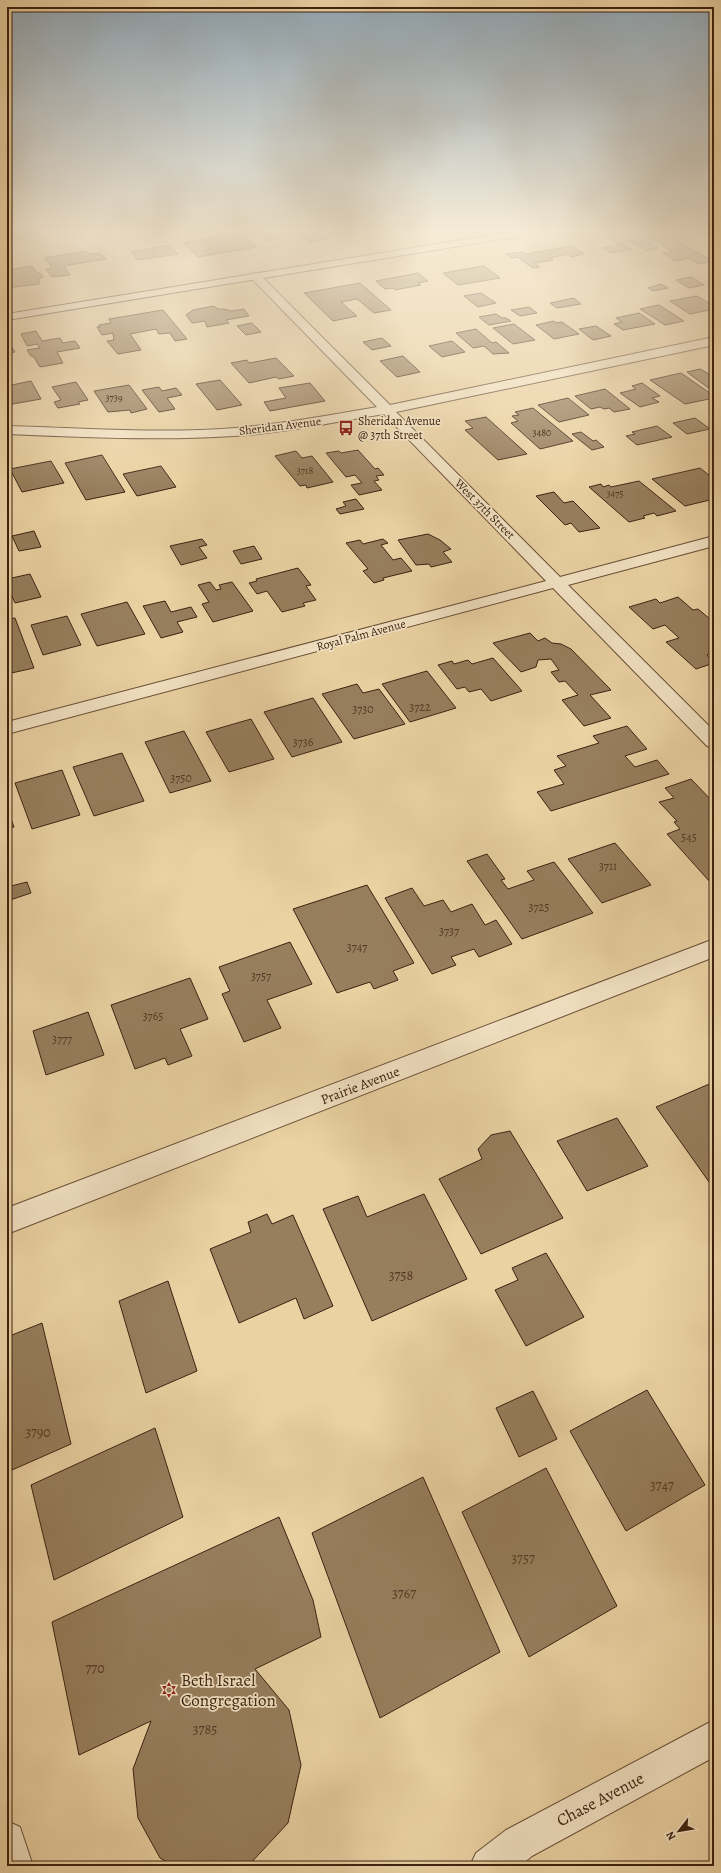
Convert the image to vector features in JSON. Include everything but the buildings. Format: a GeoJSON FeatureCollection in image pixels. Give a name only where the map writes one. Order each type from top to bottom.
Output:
{"type":"FeatureCollection","features":[{"type":"Feature","properties":{"kind":"street","name":"West 37th Street"},"geometry":{"type":"LineString","coordinates":[[295,316],[714,742]]}},
{"type":"Feature","properties":{"kind":"street","name":"Sheridan Avenue"},"geometry":{"type":"LineString","coordinates":[[7,430],[160,435],[235,432],[386,410],[714,341]]}},
{"type":"Feature","properties":{"kind":"street","name":"Royal Palm Avenue"},"geometry":{"type":"LineString","coordinates":[[7,728],[714,541]]}},
{"type":"Feature","properties":{"kind":"street","name":"Prairie Avenue"},"geometry":{"type":"LineString","coordinates":[[7,1221],[714,948]]}},
{"type":"Feature","properties":{"kind":"street","name":"Chase Avenue"},"geometry":{"type":"LineString","coordinates":[[489,1866],[519,1843],[714,1738]]}},
{"type":"Feature","properties":{"kind":"street"},"geometry":{"type":"LineString","coordinates":[[7,1840],[14,1866]]}},
{"type":"Feature","properties":{"kind":"place","name":"Sheridan Avenue @ 37th Street"},"geometry":{"type":"Point","coordinates":[346,428]}},
{"type":"Feature","properties":{"kind":"place","name":"Beth Israel Congregation"},"geometry":{"type":"Point","coordinates":[169,1690]}}]}
